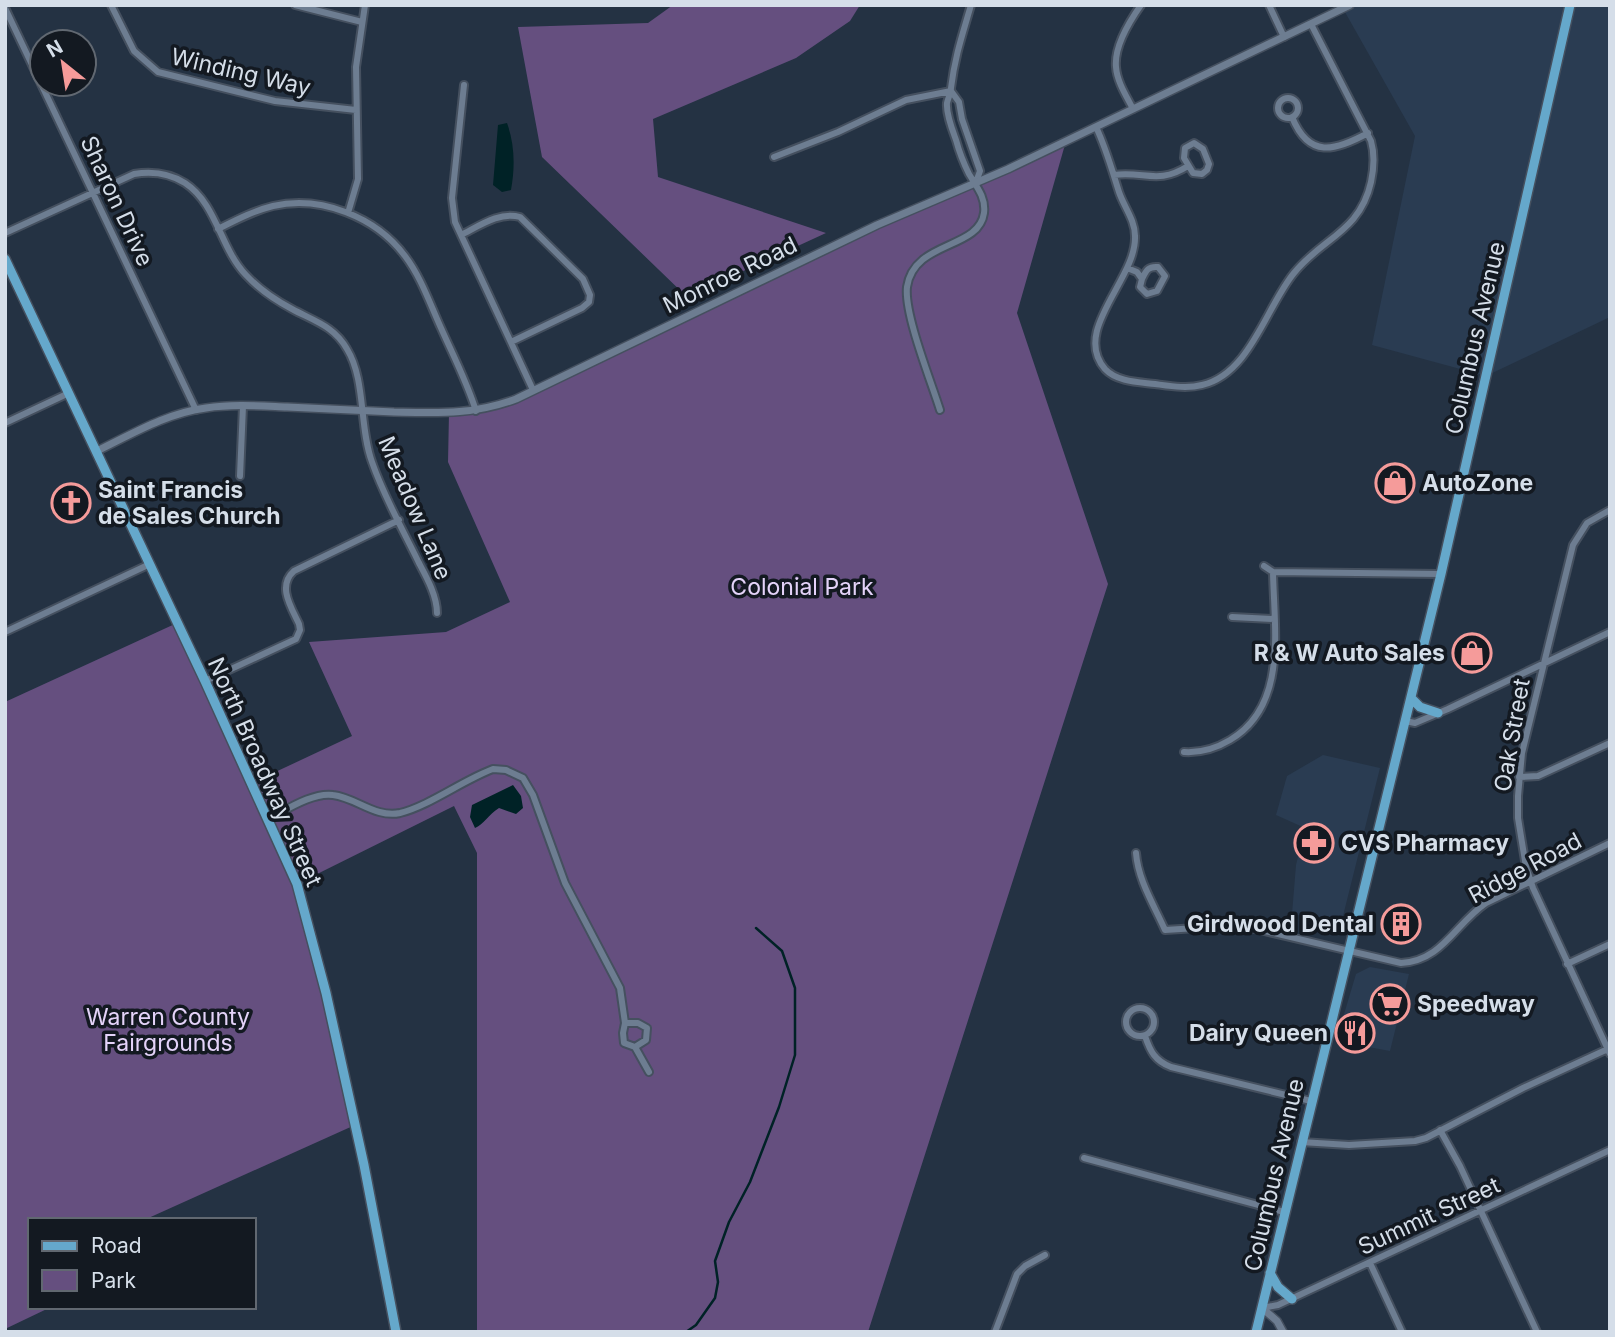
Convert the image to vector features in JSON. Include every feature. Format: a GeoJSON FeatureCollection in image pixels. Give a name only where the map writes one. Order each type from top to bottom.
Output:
{"type":"FeatureCollection","features":[{"type":"Feature","properties":{"kind":"main road","name":"Columbus Avenue"},"geometry":{"type":"LineString","coordinates":[[1256,1332],[1441,574],[1570,5]]}},
{"type":"Feature","properties":{"kind":"main road","name":"North Broadway Street"},"geometry":{"type":"LineString","coordinates":[[5,260],[205,681],[297,884],[326,993],[364,1165],[396,1332]]}},
{"type":"Feature","properties":{"kind":"main road"},"geometry":{"type":"LineString","coordinates":[[1411,698],[1420,707],[1438,713]]}},
{"type":"Feature","properties":{"kind":"main road"},"geometry":{"type":"LineString","coordinates":[[1269,1273],[1278,1287],[1292,1298]]}},
{"type":"Feature","properties":{"kind":"street","name":"Winding Way"},"geometry":{"type":"LineString","coordinates":[[111,5],[134,51],[158,72],[275,101],[356,110]]}},
{"type":"Feature","properties":{"kind":"street"},"geometry":{"type":"LineString","coordinates":[[295,5],[362,22]]}},
{"type":"Feature","properties":{"kind":"street"},"geometry":{"type":"LineString","coordinates":[[348,213],[358,179],[356,67],[365,5]]}},
{"type":"Feature","properties":{"kind":"street"},"geometry":{"type":"LineString","coordinates":[[940,410],[911,318],[907,289],[911,274],[920,261],[943,246],[968,235],[981,223],[984,206],[951,124],[947,104],[953,64],[971,5]]}},
{"type":"Feature","properties":{"kind":"street"},"geometry":{"type":"LineString","coordinates":[[1133,109],[1120,82],[1116,62],[1128,26],[1141,5]]}},
{"type":"Feature","properties":{"kind":"street"},"geometry":{"type":"LineString","coordinates":[[1269,5],[1284,37]]}},
{"type":"Feature","properties":{"kind":"street","name":"Monroe Road"},"geometry":{"type":"LineString","coordinates":[[97,451],[153,424],[196,410],[243,406],[436,413],[495,407],[877,225],[1096,127],[1350,5]]}},
{"type":"Feature","properties":{"kind":"street","name":"Sharon Drive"},"geometry":{"type":"LineString","coordinates":[[5,8],[196,410]]}},
{"type":"Feature","properties":{"kind":"street"},"geometry":{"type":"LineString","coordinates":[[1096,127],[1135,235],[1127,268],[1096,331],[1097,352],[1103,366],[1111,374],[1125,380],[1174,386],[1201,386],[1220,378],[1240,360],[1295,271],[1349,225],[1360,213],[1368,194],[1374,162],[1367,133],[1311,24]]}},
{"type":"Feature","properties":{"kind":"street"},"geometry":{"type":"LineString","coordinates":[[464,85],[452,198],[455,222],[533,390]]}},
{"type":"Feature","properties":{"kind":"street"},"geometry":{"type":"LineString","coordinates":[[774,157],[838,132],[906,100],[951,91]]}},
{"type":"Feature","properties":{"kind":"street"},"geometry":{"type":"LineString","coordinates":[[951,91],[959,102],[980,171],[976,182]]}},
{"type":"Feature","properties":{"kind":"street"},"geometry":{"type":"LineString","coordinates":[[1292,117],[1302,135],[1310,143],[1320,147],[1336,148],[1367,133]]}},
{"type":"Feature","properties":{"kind":"street"},"geometry":{"type":"LineString","coordinates":[[1194,143],[1203,149],[1209,164],[1207,170],[1197,174],[1188,166],[1184,159],[1185,148],[1194,143]]}},
{"type":"Feature","properties":{"kind":"street"},"geometry":{"type":"LineString","coordinates":[[1114,175],[1163,177],[1188,166]]}},
{"type":"Feature","properties":{"kind":"street","name":"Meadow Lane"},"geometry":{"type":"LineString","coordinates":[[5,233],[134,174],[166,174],[194,190],[204,202],[235,261],[261,289],[294,310],[324,324],[340,338],[354,361],[372,464],[428,582],[437,613]]}},
{"type":"Feature","properties":{"kind":"street"},"geometry":{"type":"LineString","coordinates":[[218,229],[259,210],[286,204],[318,205],[348,213],[383,233],[415,271],[476,411]]}},
{"type":"Feature","properties":{"kind":"street"},"geometry":{"type":"LineString","coordinates":[[461,235],[500,216],[511,214],[520,217],[588,287],[589,302],[582,308],[511,342]]}},
{"type":"Feature","properties":{"kind":"street"},"geometry":{"type":"LineString","coordinates":[[1127,268],[1137,272],[1142,279],[1140,287],[1143,292],[1153,294],[1161,287],[1165,275],[1158,267],[1153,266],[1148,268],[1142,279]]}},
{"type":"Feature","properties":{"kind":"street"},"geometry":{"type":"LineString","coordinates":[[5,423],[69,393]]}},
{"type":"Feature","properties":{"kind":"street"},"geometry":{"type":"LineString","coordinates":[[240,476],[243,406]]}},
{"type":"Feature","properties":{"kind":"street","name":"Oak Street"},"geometry":{"type":"LineString","coordinates":[[1609,1050],[1530,881],[1518,820],[1522,753],[1577,535],[1587,523],[1610,510]]}},
{"type":"Feature","properties":{"kind":"street"},"geometry":{"type":"LineString","coordinates":[[205,681],[296,639],[300,630],[299,624],[285,589],[286,579],[294,571],[398,520]]}},
{"type":"Feature","properties":{"kind":"street"},"geometry":{"type":"LineString","coordinates":[[5,632],[150,564]]}},
{"type":"Feature","properties":{"kind":"street"},"geometry":{"type":"LineString","coordinates":[[1265,566],[1273,572],[1441,574]]}},
{"type":"Feature","properties":{"kind":"street"},"geometry":{"type":"LineString","coordinates":[[1184,752],[1204,751],[1239,735],[1255,720],[1266,701],[1272,680],[1273,572]]}},
{"type":"Feature","properties":{"kind":"street"},"geometry":{"type":"LineString","coordinates":[[1232,618],[1274,618]]}},
{"type":"Feature","properties":{"kind":"street"},"geometry":{"type":"LineString","coordinates":[[1405,721],[1415,723],[1610,632]]}},
{"type":"Feature","properties":{"kind":"street"},"geometry":{"type":"LineString","coordinates":[[1519,777],[1538,776],[1610,743]]}},
{"type":"Feature","properties":{"kind":"street"},"geometry":{"type":"LineString","coordinates":[[268,819],[316,797],[335,794],[379,812],[393,814],[412,808],[493,769],[506,770],[523,778],[533,795],[565,883],[620,988],[625,1023],[624,1043],[635,1047],[649,1072]]}},
{"type":"Feature","properties":{"kind":"street","name":"Ridge Road"},"geometry":{"type":"LineString","coordinates":[[1136,853],[1142,880],[1165,930],[1228,926],[1256,929],[1401,963],[1426,958],[1435,953],[1477,909],[1610,843]]}},
{"type":"Feature","properties":{"kind":"street"},"geometry":{"type":"LineString","coordinates":[[1567,964],[1610,944]]}},
{"type":"Feature","properties":{"kind":"street"},"geometry":{"type":"LineString","coordinates":[[1146,1009],[1153,1016],[1154,1025],[1145,1035],[1136,1036],[1128,1030],[1126,1021],[1133,1010],[1146,1009]]}},
{"type":"Feature","properties":{"kind":"street"},"geometry":{"type":"LineString","coordinates":[[625,1023],[638,1023],[647,1028],[646,1040],[635,1047]]}},
{"type":"Feature","properties":{"kind":"street"},"geometry":{"type":"LineString","coordinates":[[1145,1035],[1152,1054],[1166,1065],[1311,1101]]}},
{"type":"Feature","properties":{"kind":"street"},"geometry":{"type":"LineString","coordinates":[[1301,1143],[1349,1145],[1415,1141],[1609,1050]]}},
{"type":"Feature","properties":{"kind":"street"},"geometry":{"type":"LineString","coordinates":[[1440,1130],[1537,1332]]}},
{"type":"Feature","properties":{"kind":"street","name":"Summit Street"},"geometry":{"type":"LineString","coordinates":[[1262,1308],[1278,1305],[1610,1150]]}},
{"type":"Feature","properties":{"kind":"street"},"geometry":{"type":"LineString","coordinates":[[1084,1158],[1284,1212]]}},
{"type":"Feature","properties":{"kind":"street"},"geometry":{"type":"LineString","coordinates":[[995,1332],[1017,1275],[1025,1266],[1045,1255]]}},
{"type":"Feature","properties":{"kind":"street"},"geometry":{"type":"LineString","coordinates":[[1370,1263],[1402,1332]]}},
{"type":"Feature","properties":{"kind":"street"},"geometry":{"type":"LineString","coordinates":[[1262,1308],[1277,1321],[1283,1332]]}},
{"type":"Feature","properties":{"kind":"shaded area"},"geometry":{"type":"Polygon","coordinates":[[[1341,5],[1610,5],[1610,317],[1486,376],[1372,345],[1415,136],[1341,5]]]}},
{"type":"Feature","properties":{"kind":"shaded area"},"geometry":{"type":"Polygon","coordinates":[[[507,123],[514,156],[513,173],[511,190],[502,192],[493,185],[498,125],[507,123]]]}},
{"type":"Feature","properties":{"kind":"shaded area"},"geometry":{"type":"Polygon","coordinates":[[[1323,755],[1380,768],[1341,924],[1292,914],[1296,865],[1305,828],[1276,815],[1287,776],[1323,755]]]}},
{"type":"Feature","properties":{"kind":"shaded area"},"geometry":{"type":"Polygon","coordinates":[[[513,785],[521,796],[523,808],[516,814],[499,808],[475,828],[470,817],[472,805],[513,785]]]}},
{"type":"Feature","properties":{"kind":"shaded area"},"geometry":{"type":"Polygon","coordinates":[[[1370,967],[1409,974],[1390,1051],[1336,1041],[1356,974],[1370,967]]]}},
{"type":"Feature","properties":{"kind":"green space"},"geometry":{"type":"Polygon","coordinates":[[[673,5],[860,5],[850,21],[796,58],[653,119],[658,177],[826,233],[687,297],[542,157],[518,27],[648,23],[673,5]]]}},
{"type":"Feature","properties":{"kind":"green space","name":"Colonial Park"},"geometry":{"type":"Polygon","coordinates":[[[1066,141],[1017,313],[1108,584],[868,1332],[477,1332],[477,853],[454,806],[297,884],[355,1125],[148,1218],[28,1218],[28,1309],[47,1309],[5,1329],[5,702],[177,623],[252,783],[352,736],[309,642],[446,632],[510,602],[448,462],[449,413],[496,406],[877,225],[1066,141]]]}},
{"type":"Feature","properties":{"kind":"waterway"},"geometry":{"type":"LineString","coordinates":[[686,1332],[696,1325],[715,1298],[718,1282],[715,1261],[729,1222],[750,1182],[779,1107],[795,1055],[795,988],[782,951],[756,928]]}},
{"type":"Feature","properties":{"kind":"place","name":"AutoZone"},"geometry":{"type":"Point","coordinates":[1395,483]}},
{"type":"Feature","properties":{"kind":"place","name":"Saint Francis de Sales Church"},"geometry":{"type":"Point","coordinates":[71,503]}},
{"type":"Feature","properties":{"kind":"place","name":"R & W Auto Sales"},"geometry":{"type":"Point","coordinates":[1472,653]}},
{"type":"Feature","properties":{"kind":"place","name":"CVS Pharmacy"},"geometry":{"type":"Point","coordinates":[1314,843]}},
{"type":"Feature","properties":{"kind":"place","name":"Girdwood Dental"},"geometry":{"type":"Point","coordinates":[1401,924]}},
{"type":"Feature","properties":{"kind":"place","name":"Speedway"},"geometry":{"type":"Point","coordinates":[1390,1004]}},
{"type":"Feature","properties":{"kind":"place","name":"Dairy Queen"},"geometry":{"type":"Point","coordinates":[1355,1033]}},
{"type":"Feature","properties":{"kind":"park label","name":"Warren County Fairgrounds"},"geometry":{"type":"Point","coordinates":[168,1030]}}]}
